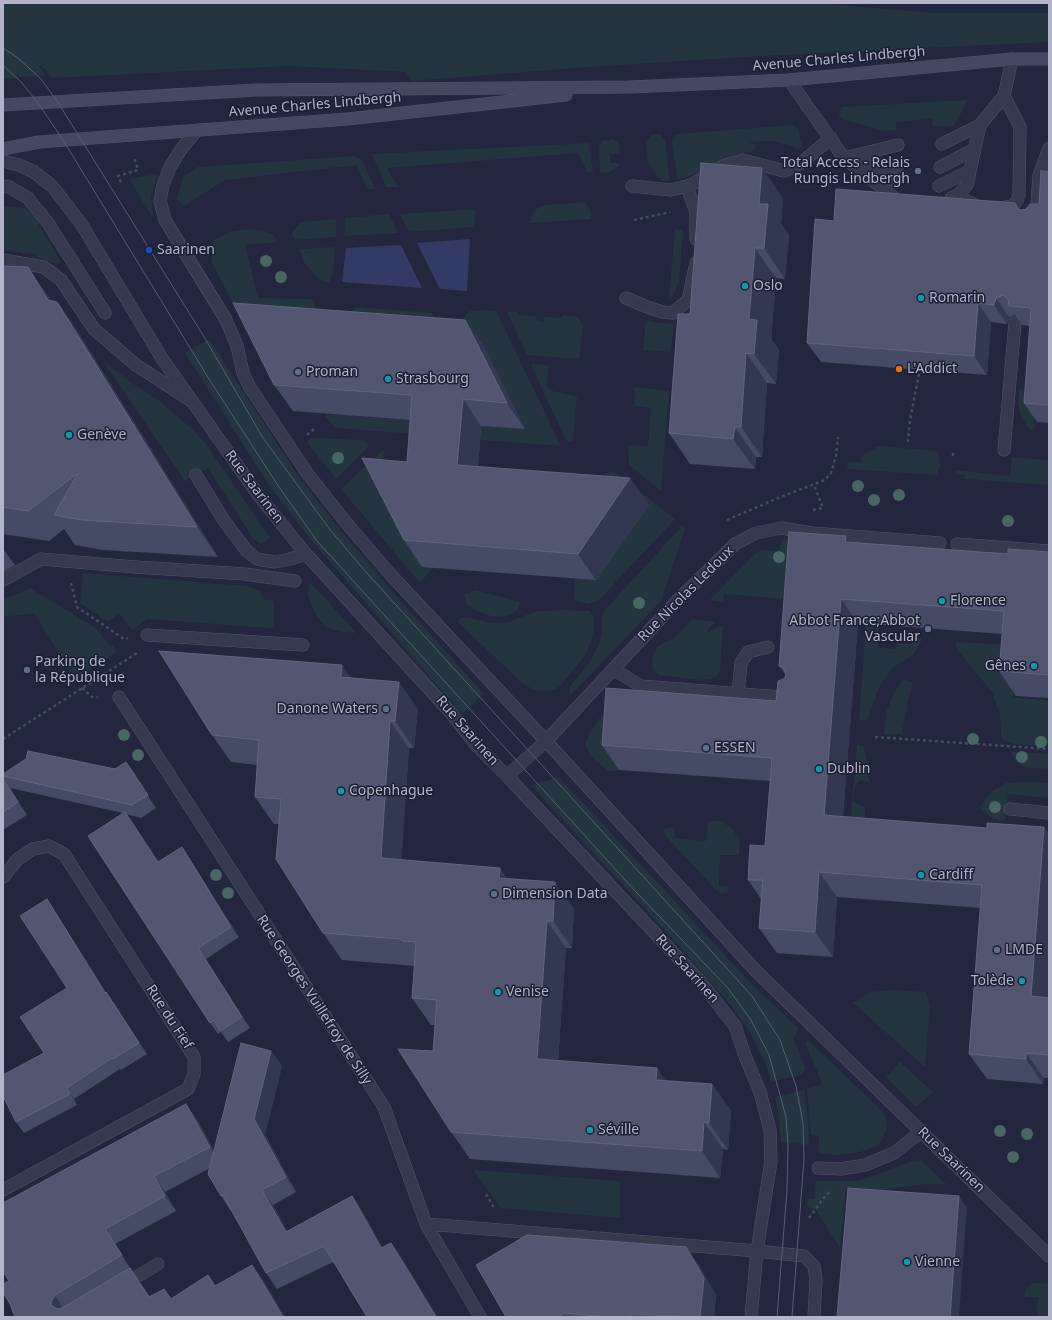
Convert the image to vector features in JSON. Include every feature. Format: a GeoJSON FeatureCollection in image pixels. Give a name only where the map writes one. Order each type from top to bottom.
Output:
{"type":"FeatureCollection","features":[{"type":"Feature","properties":{"kind":"main road","name":"Avenue Charles Lindbergh"},"geometry":{"type":"LineString","coordinates":[[3,105],[256,90],[630,87],[789,80],[1012,59],[1049,59]]}},
{"type":"Feature","properties":{"kind":"main road","name":"Avenue Charles Lindbergh"},"geometry":{"type":"LineString","coordinates":[[3,149],[40,142],[348,119],[630,87]]}},
{"type":"Feature","properties":{"kind":"street"},"geometry":{"type":"LineString","coordinates":[[942,144],[980,125],[1004,96],[1012,59]]}},
{"type":"Feature","properties":{"kind":"street"},"geometry":{"type":"LineString","coordinates":[[789,80],[844,158],[895,198]]}},
{"type":"Feature","properties":{"kind":"street"},"geometry":{"type":"LineString","coordinates":[[958,196],[975,205],[1001,208],[1012,206],[1016,202],[1019,194],[1020,127],[1004,96]]}},
{"type":"Feature","properties":{"kind":"street"},"geometry":{"type":"LineString","coordinates":[[938,201],[958,196],[967,185],[980,125]]}},
{"type":"Feature","properties":{"kind":"street","name":"Rue Saarinen"},"geometry":{"type":"LineString","coordinates":[[197,130],[182,148],[170,168],[163,185],[160,201],[165,220],[226,320],[237,346],[243,373],[249,386],[307,473],[348,526],[396,581],[546,741],[756,971],[1049,1256]]}},
{"type":"Feature","properties":{"kind":"street"},"geometry":{"type":"LineString","coordinates":[[632,186],[671,190],[687,187],[723,166],[743,160],[784,171],[801,163],[831,138]]}},
{"type":"Feature","properties":{"kind":"street"},"geometry":{"type":"LineString","coordinates":[[844,158],[898,144]]}},
{"type":"Feature","properties":{"kind":"street"},"geometry":{"type":"LineString","coordinates":[[1036,222],[1039,176],[1049,148]]}},
{"type":"Feature","properties":{"kind":"street"},"geometry":{"type":"LineString","coordinates":[[940,167],[975,149]]}},
{"type":"Feature","properties":{"kind":"street"},"geometry":{"type":"LineString","coordinates":[[844,158],[897,167]]}},
{"type":"Feature","properties":{"kind":"street"},"geometry":{"type":"LineString","coordinates":[[844,158],[896,181]]}},
{"type":"Feature","properties":{"kind":"street","name":"Rue Saarinen"},"geometry":{"type":"LineString","coordinates":[[3,161],[19,165],[34,172],[52,186],[82,225],[163,360],[259,496],[306,554],[452,714],[476,745],[700,981],[735,1026],[745,1056],[760,1092],[770,1130],[770,1161],[757,1251],[751,1317]]}},
{"type":"Feature","properties":{"kind":"street"},"geometry":{"type":"LineString","coordinates":[[939,186],[970,171]]}},
{"type":"Feature","properties":{"kind":"street"},"geometry":{"type":"LineString","coordinates":[[3,186],[9,187],[28,198],[48,223],[105,314]]}},
{"type":"Feature","properties":{"kind":"street"},"geometry":{"type":"LineString","coordinates":[[626,298],[663,312],[674,312],[688,300],[696,258],[696,212],[687,187]]}},
{"type":"Feature","properties":{"kind":"street"},"geometry":{"type":"LineString","coordinates":[[3,260],[44,267],[61,280],[94,329],[136,365],[194,403]]}},
{"type":"Feature","properties":{"kind":"street"},"geometry":{"type":"LineString","coordinates":[[1004,450],[1015,322]]}},
{"type":"Feature","properties":{"kind":"street"},"geometry":{"type":"LineString","coordinates":[[196,475],[230,528],[247,551],[257,559],[275,562],[306,554]]}},
{"type":"Feature","properties":{"kind":"street","name":"Rue Nicolas Ledoux"},"geometry":{"type":"LineString","coordinates":[[507,776],[546,741],[677,601],[735,544],[756,533],[781,528],[812,533],[940,543]]}},
{"type":"Feature","properties":{"kind":"street"},"geometry":{"type":"LineString","coordinates":[[957,544],[1049,551]]}},
{"type":"Feature","properties":{"kind":"street"},"geometry":{"type":"LineString","coordinates":[[3,580],[41,559],[245,574],[295,581]]}},
{"type":"Feature","properties":{"kind":"street"},"geometry":{"type":"LineString","coordinates":[[148,635],[304,645]]}},
{"type":"Feature","properties":{"kind":"street"},"geometry":{"type":"LineString","coordinates":[[738,693],[740,663],[748,652],[768,647]]}},
{"type":"Feature","properties":{"kind":"street"},"geometry":{"type":"LineString","coordinates":[[613,669],[641,686],[796,698]]}},
{"type":"Feature","properties":{"kind":"street","name":"Rue Georges Vuillefroy de Silly"},"geometry":{"type":"LineString","coordinates":[[119,697],[384,1107],[426,1224],[480,1317]]}},
{"type":"Feature","properties":{"kind":"street"},"geometry":{"type":"LineString","coordinates":[[1010,809],[1049,813]]}},
{"type":"Feature","properties":{"kind":"street","name":"Rue du Fief"},"geometry":{"type":"LineString","coordinates":[[3,877],[18,859],[33,849],[49,846],[64,854],[194,1057],[194,1074],[188,1089],[3,1190]]}},
{"type":"Feature","properties":{"kind":"street"},"geometry":{"type":"LineString","coordinates":[[818,1168],[841,1169],[865,1165],[894,1153],[922,1132]]}},
{"type":"Feature","properties":{"kind":"street"},"geometry":{"type":"LineString","coordinates":[[426,1224],[804,1256],[814,1266],[816,1280],[814,1317]]}},
{"type":"Feature","properties":{"kind":"street"},"geometry":{"type":"LineString","coordinates":[[110,1293],[158,1264]]}},
{"type":"Feature","properties":{"kind":"path"},"geometry":{"type":"LineString","coordinates":[[121,182],[118,176],[138,170],[134,157]]}},
{"type":"Feature","properties":{"kind":"path"},"geometry":{"type":"LineString","coordinates":[[908,442],[910,420],[920,369]]}},
{"type":"Feature","properties":{"kind":"path"},"geometry":{"type":"LineString","coordinates":[[727,520],[825,480],[832,472],[836,456],[838,436]]}},
{"type":"Feature","properties":{"kind":"path"},"geometry":{"type":"LineString","coordinates":[[808,510],[823,508],[814,485]]}},
{"type":"Feature","properties":{"kind":"path"},"geometry":{"type":"LineString","coordinates":[[71,582],[77,607],[101,623]]}},
{"type":"Feature","properties":{"kind":"path"},"geometry":{"type":"LineString","coordinates":[[3,739],[108,671]]}},
{"type":"Feature","properties":{"kind":"path"},"geometry":{"type":"LineString","coordinates":[[875,737],[1049,749]]}},
{"type":"Feature","properties":{"kind":"path"},"geometry":{"type":"LineString","coordinates":[[809,1218],[826,1195],[834,1188]]}},
{"type":"Feature","properties":{"kind":"path"},"geometry":{"type":"LineString","coordinates":[[486,1194],[498,1213]]}},
{"type":"Feature","properties":{"kind":"shaded area"},"geometry":{"type":"Polygon","coordinates":[[[3,3],[822,3],[934,13],[1049,13],[1049,42],[761,56],[588,67],[412,81],[406,72],[288,66],[52,78],[46,70],[35,62],[46,75],[3,79],[3,3]]]}},
{"type":"Feature","properties":{"kind":"shaded area"},"geometry":{"type":"Polygon","coordinates":[[[968,100],[954,126],[933,126],[932,119],[896,122],[896,130],[884,131],[841,119],[839,114],[841,107],[968,100]]]}},
{"type":"Feature","properties":{"kind":"shaded area"},"geometry":{"type":"Polygon","coordinates":[[[792,125],[798,129],[802,147],[798,150],[793,146],[772,141],[749,142],[757,145],[753,151],[734,155],[714,163],[700,172],[685,178],[677,178],[672,141],[677,134],[792,125]]]}},
{"type":"Feature","properties":{"kind":"shaded area"},"geometry":{"type":"Polygon","coordinates":[[[660,134],[665,140],[669,176],[669,180],[663,181],[657,176],[648,162],[646,142],[650,136],[660,134]]]}},
{"type":"Feature","properties":{"kind":"shaded area"},"geometry":{"type":"Polygon","coordinates":[[[613,139],[618,143],[619,153],[610,154],[610,163],[620,163],[619,166],[608,173],[600,172],[599,147],[602,141],[613,139]]]}},
{"type":"Feature","properties":{"kind":"shaded area"},"geometry":{"type":"Polygon","coordinates":[[[589,143],[593,173],[588,172],[578,153],[387,168],[398,187],[386,187],[372,154],[589,143]]]}},
{"type":"Feature","properties":{"kind":"shaded area"},"geometry":{"type":"Polygon","coordinates":[[[355,156],[362,160],[375,189],[368,189],[356,165],[225,180],[184,206],[177,199],[183,177],[198,167],[355,156]]]}},
{"type":"Feature","properties":{"kind":"shaded area"},"geometry":{"type":"Polygon","coordinates":[[[157,174],[151,197],[153,218],[129,179],[157,174]]]}},
{"type":"Feature","properties":{"kind":"shaded area"},"geometry":{"type":"Polygon","coordinates":[[[585,202],[590,210],[591,219],[529,223],[533,213],[538,208],[545,205],[585,202]]]}},
{"type":"Feature","properties":{"kind":"shaded area"},"geometry":{"type":"Polygon","coordinates":[[[3,206],[26,208],[40,222],[39,226],[61,262],[56,264],[31,254],[3,250],[3,206]]]}},
{"type":"Feature","properties":{"kind":"shaded area"},"geometry":{"type":"Polygon","coordinates":[[[475,209],[474,227],[409,232],[400,214],[475,209]]]}},
{"type":"Feature","properties":{"kind":"shaded area"},"geometry":{"type":"Polygon","coordinates":[[[389,214],[398,233],[344,236],[345,218],[389,214]]]}},
{"type":"Feature","properties":{"kind":"shaded area"},"geometry":{"type":"Polygon","coordinates":[[[336,219],[336,237],[295,240],[292,236],[293,231],[301,222],[336,219]]]}},
{"type":"Feature","properties":{"kind":"shaded area"},"geometry":{"type":"Polygon","coordinates":[[[248,229],[264,231],[273,235],[278,242],[245,245],[258,298],[311,299],[323,321],[245,325],[212,263],[210,247],[215,240],[229,232],[248,229]]]}},
{"type":"Feature","properties":{"kind":"shaded area"},"geometry":{"type":"Polygon","coordinates":[[[675,229],[683,230],[679,282],[673,295],[669,299],[675,229]]]}},
{"type":"Feature","properties":{"kind":"shaded area"},"geometry":{"type":"Polygon","coordinates":[[[335,247],[333,273],[329,282],[319,280],[304,262],[300,249],[335,247]]]}},
{"type":"Feature","properties":{"kind":"shaded area"},"geometry":{"type":"Polygon","coordinates":[[[357,307],[432,313],[437,323],[345,316],[357,307]]]}},
{"type":"Feature","properties":{"kind":"shaded area"},"geometry":{"type":"Polygon","coordinates":[[[470,311],[496,311],[561,446],[480,440],[481,426],[524,429],[462,322],[464,317],[470,311]]]}},
{"type":"Feature","properties":{"kind":"shaded area"},"geometry":{"type":"Polygon","coordinates":[[[507,312],[517,312],[517,315],[536,316],[537,321],[544,322],[544,317],[561,318],[562,315],[578,317],[583,325],[580,356],[578,359],[527,355],[507,312]]]}},
{"type":"Feature","properties":{"kind":"shaded area"},"geometry":{"type":"Polygon","coordinates":[[[646,320],[651,322],[674,324],[671,352],[643,350],[646,320]]]}},
{"type":"Feature","properties":{"kind":"shaded area"},"geometry":{"type":"Polygon","coordinates":[[[209,339],[301,480],[390,589],[484,694],[462,714],[307,535],[267,482],[185,353],[209,339]]]}},
{"type":"Feature","properties":{"kind":"shaded area"},"geometry":{"type":"Polygon","coordinates":[[[103,361],[132,383],[161,402],[192,429],[206,444],[270,538],[261,544],[253,538],[208,468],[185,481],[103,361]]]}},
{"type":"Feature","properties":{"kind":"shaded area"},"geometry":{"type":"Polygon","coordinates":[[[532,364],[549,365],[546,386],[552,391],[577,396],[573,440],[569,442],[565,438],[532,367],[532,364]]]}},
{"type":"Feature","properties":{"kind":"shaded area"},"geometry":{"type":"Polygon","coordinates":[[[635,387],[669,391],[661,491],[629,465],[628,445],[648,446],[651,408],[634,406],[635,387]]]}},
{"type":"Feature","properties":{"kind":"shaded area"},"geometry":{"type":"Polygon","coordinates":[[[1019,389],[1036,390],[1034,432],[1028,428],[1022,418],[1018,405],[1019,389]]]}},
{"type":"Feature","properties":{"kind":"shaded area"},"geometry":{"type":"Polygon","coordinates":[[[327,414],[431,422],[430,435],[335,428],[325,416],[327,414]]]}},
{"type":"Feature","properties":{"kind":"shaded area"},"geometry":{"type":"Polygon","coordinates":[[[311,438],[364,440],[369,446],[336,479],[307,442],[311,438]]]}},
{"type":"Feature","properties":{"kind":"shaded area"},"geometry":{"type":"Polygon","coordinates":[[[879,446],[938,451],[940,466],[937,475],[847,469],[848,462],[861,463],[862,456],[879,446]]]}},
{"type":"Feature","properties":{"kind":"shaded area"},"geometry":{"type":"Polygon","coordinates":[[[384,449],[381,485],[433,568],[420,583],[341,489],[384,449]]]}},
{"type":"Feature","properties":{"kind":"shaded area"},"geometry":{"type":"Polygon","coordinates":[[[1012,457],[1049,460],[1049,485],[964,479],[965,475],[955,474],[956,470],[1010,476],[1012,457]]]}},
{"type":"Feature","properties":{"kind":"shaded area"},"geometry":{"type":"Polygon","coordinates":[[[611,472],[616,473],[675,519],[598,601],[588,604],[574,600],[575,578],[590,501],[605,474],[611,472]]]}},
{"type":"Feature","properties":{"kind":"shaded area"},"geometry":{"type":"Polygon","coordinates":[[[682,526],[685,529],[661,601],[571,695],[569,691],[570,686],[590,662],[597,648],[602,635],[602,616],[604,611],[682,526]]]}},
{"type":"Feature","properties":{"kind":"shaded area"},"geometry":{"type":"Polygon","coordinates":[[[782,539],[836,543],[799,600],[724,594],[723,602],[710,600],[756,553],[762,550],[779,551],[782,539]]]}},
{"type":"Feature","properties":{"kind":"shaded area"},"geometry":{"type":"Polygon","coordinates":[[[83,573],[247,586],[261,592],[263,599],[274,601],[274,627],[269,628],[147,619],[132,630],[119,613],[108,622],[80,603],[83,573]]]}},
{"type":"Feature","properties":{"kind":"shaded area"},"geometry":{"type":"Polygon","coordinates":[[[310,582],[355,631],[355,633],[327,628],[316,616],[308,595],[310,582]]]}},
{"type":"Feature","properties":{"kind":"shaded area"},"geometry":{"type":"Polygon","coordinates":[[[30,588],[96,628],[111,647],[113,646],[117,652],[75,679],[34,613],[3,617],[3,598],[12,596],[30,588]]]}},
{"type":"Feature","properties":{"kind":"shaded area"},"geometry":{"type":"Polygon","coordinates":[[[476,590],[520,602],[517,610],[510,615],[502,617],[491,616],[477,611],[466,604],[464,594],[476,590]]]}},
{"type":"Feature","properties":{"kind":"shaded area"},"geometry":{"type":"Polygon","coordinates":[[[539,611],[589,611],[594,618],[594,629],[587,652],[559,687],[554,690],[542,691],[532,689],[521,682],[457,621],[462,618],[470,618],[486,622],[509,622],[539,611]]]}},
{"type":"Feature","properties":{"kind":"shaded area"},"geometry":{"type":"Polygon","coordinates":[[[692,619],[716,622],[707,630],[709,633],[718,626],[723,626],[720,669],[718,675],[711,679],[701,680],[659,675],[654,671],[652,661],[653,655],[658,646],[674,638],[692,619]]]}},
{"type":"Feature","properties":{"kind":"shaded area"},"geometry":{"type":"Polygon","coordinates":[[[866,625],[879,628],[878,647],[895,649],[898,643],[912,644],[914,638],[922,639],[914,654],[892,668],[878,689],[868,719],[859,721],[866,625]]]}},
{"type":"Feature","properties":{"kind":"shaded area"},"geometry":{"type":"Polygon","coordinates":[[[957,642],[1014,645],[1013,697],[1049,701],[1049,746],[1015,744],[1004,740],[1001,736],[1000,714],[992,692],[955,647],[957,642]]]}},
{"type":"Feature","properties":{"kind":"shaded area"},"geometry":{"type":"Polygon","coordinates":[[[904,679],[913,683],[908,699],[902,734],[884,735],[887,710],[895,691],[904,679]]]}},
{"type":"Feature","properties":{"kind":"shaded area"},"geometry":{"type":"Polygon","coordinates":[[[616,711],[621,770],[609,771],[592,758],[585,745],[590,732],[601,716],[616,711]]]}},
{"type":"Feature","properties":{"kind":"shaded area"},"geometry":{"type":"Polygon","coordinates":[[[857,745],[863,746],[866,755],[870,783],[860,780],[856,784],[853,800],[865,807],[865,818],[903,823],[849,839],[857,745]]]}},
{"type":"Feature","properties":{"kind":"shaded area"},"geometry":{"type":"Polygon","coordinates":[[[1012,752],[1049,754],[1049,769],[1024,767],[1015,761],[1012,752]]]}},
{"type":"Feature","properties":{"kind":"shaded area"},"geometry":{"type":"Polygon","coordinates":[[[559,777],[752,984],[799,1029],[793,1038],[806,1070],[800,1075],[771,1082],[767,1067],[758,1048],[748,1029],[733,1008],[681,948],[531,785],[559,777]]]}},
{"type":"Feature","properties":{"kind":"shaded area"},"geometry":{"type":"Polygon","coordinates":[[[1006,783],[1049,783],[1049,798],[1008,794],[1005,820],[1001,821],[986,815],[980,808],[985,799],[994,790],[1006,783]]]}},
{"type":"Feature","properties":{"kind":"shaded area"},"geometry":{"type":"Polygon","coordinates":[[[708,821],[721,821],[730,827],[740,839],[739,855],[720,855],[719,886],[729,886],[728,892],[722,894],[715,889],[665,835],[663,829],[675,827],[674,838],[706,841],[708,821]]]}},
{"type":"Feature","properties":{"kind":"shaded area"},"geometry":{"type":"Polygon","coordinates":[[[891,990],[926,992],[930,1006],[925,1067],[853,1003],[870,992],[891,990]]]}},
{"type":"Feature","properties":{"kind":"shaded area"},"geometry":{"type":"Polygon","coordinates":[[[808,1040],[885,1114],[887,1126],[884,1137],[878,1145],[865,1151],[847,1154],[834,1155],[818,1153],[819,1136],[811,1135],[807,1089],[821,1085],[822,1083],[805,1042],[808,1040]]]}},
{"type":"Feature","properties":{"kind":"shaded area"},"geometry":{"type":"Polygon","coordinates":[[[900,1062],[933,1092],[916,1107],[886,1077],[900,1062]]]}},
{"type":"Feature","properties":{"kind":"shaded area"},"geometry":{"type":"Polygon","coordinates":[[[804,1090],[808,1119],[809,1145],[781,1142],[775,1097],[804,1090]]]}},
{"type":"Feature","properties":{"kind":"shaded area"},"geometry":{"type":"Polygon","coordinates":[[[914,1160],[922,1161],[946,1184],[927,1184],[872,1191],[846,1189],[840,1248],[816,1210],[806,1207],[807,1199],[814,1199],[816,1181],[857,1181],[888,1171],[914,1160]]]}},
{"type":"Feature","properties":{"kind":"shaded area"},"geometry":{"type":"Polygon","coordinates":[[[473,1170],[620,1181],[620,1218],[501,1208],[473,1170]]]}},
{"type":"Feature","properties":{"kind":"shaded area"},"geometry":{"type":"Polygon","coordinates":[[[1032,1283],[1049,1284],[1049,1317],[1037,1317],[1038,1297],[1024,1297],[1026,1289],[1032,1283]]]}},
{"type":"Feature","properties":{"kind":"water"},"geometry":{"type":"Polygon","coordinates":[[[470,239],[467,291],[440,289],[417,243],[470,239]]]}},
{"type":"Feature","properties":{"kind":"water"},"geometry":{"type":"Polygon","coordinates":[[[401,245],[422,288],[342,282],[346,248],[401,245]]]}},
{"type":"Feature","properties":{"kind":"building"},"geometry":{"type":"Polygon","coordinates":[[[701,163],[762,168],[759,204],[768,204],[764,248],[755,248],[749,319],[757,320],[754,354],[746,353],[741,427],[735,427],[733,439],[669,433],[678,314],[690,314],[701,163]]]}},
{"type":"Feature","properties":{"kind":"building","name":"Romarin"},"geometry":{"type":"Polygon","coordinates":[[[1041,171],[1049,172],[1049,405],[1024,403],[1031,308],[1009,306],[1008,299],[1003,295],[996,298],[994,305],[978,303],[974,356],[807,343],[815,219],[834,221],[836,189],[1015,203],[1018,209],[1022,210],[1026,209],[1030,204],[1039,204],[1041,171]]]}},
{"type":"Feature","properties":{"kind":"building","name":"Genève"},"geometry":{"type":"Polygon","coordinates":[[[3,266],[28,267],[48,300],[57,302],[197,527],[82,520],[54,515],[78,473],[28,511],[3,507],[3,266]]]}},
{"type":"Feature","properties":{"kind":"building"},"geometry":{"type":"Polygon","coordinates":[[[233,303],[465,320],[507,403],[463,399],[457,465],[630,478],[578,554],[404,540],[362,458],[407,462],[412,395],[274,385],[233,303]]]}},
{"type":"Feature","properties":{"kind":"building"},"geometry":{"type":"Polygon","coordinates":[[[789,532],[846,536],[845,542],[1008,554],[1008,549],[1049,552],[1049,675],[999,671],[1004,611],[841,599],[824,815],[987,828],[987,823],[1044,827],[1031,996],[1049,998],[1049,1055],[1026,1053],[1026,1059],[969,1054],[982,885],[819,872],[815,932],[759,928],[763,880],[748,880],[750,845],[765,846],[772,758],[602,745],[606,688],[776,701],[778,681],[785,678],[786,673],[783,667],[779,666],[789,532]]]}},
{"type":"Feature","properties":{"kind":"building"},"geometry":{"type":"Polygon","coordinates":[[[159,651],[342,665],[341,677],[399,682],[395,721],[390,721],[381,858],[500,868],[499,878],[555,882],[553,921],[547,921],[537,1059],[657,1068],[656,1080],[712,1084],[709,1123],[704,1122],[702,1151],[451,1132],[398,1049],[433,1051],[437,1000],[412,998],[416,942],[402,941],[401,939],[323,933],[276,859],[281,799],[255,797],[259,740],[212,735],[159,651]]]}},
{"type":"Feature","properties":{"kind":"building"},"geometry":{"type":"Polygon","coordinates":[[[28,751],[115,769],[126,762],[148,795],[132,805],[3,776],[3,774],[26,759],[28,751]]]}},
{"type":"Feature","properties":{"kind":"building"},"geometry":{"type":"Polygon","coordinates":[[[3,779],[18,802],[3,812],[3,779]]]}},
{"type":"Feature","properties":{"kind":"building"},"geometry":{"type":"Polygon","coordinates":[[[125,812],[158,862],[182,847],[231,927],[198,948],[242,1017],[220,1031],[214,1020],[210,1023],[88,836],[125,812]]]}},
{"type":"Feature","properties":{"kind":"building"},"geometry":{"type":"Polygon","coordinates":[[[47,899],[105,993],[106,992],[139,1043],[113,1059],[112,1058],[67,1088],[70,1094],[16,1122],[3,1096],[3,1075],[44,1053],[20,1017],[67,988],[20,916],[47,899]]]}},
{"type":"Feature","properties":{"kind":"building"},"geometry":{"type":"Polygon","coordinates":[[[241,1043],[271,1051],[254,1119],[286,1177],[262,1190],[286,1232],[352,1196],[381,1248],[391,1243],[436,1317],[367,1317],[324,1246],[266,1273],[223,1195],[221,1196],[208,1174],[241,1043]]]}},
{"type":"Feature","properties":{"kind":"building"},"geometry":{"type":"Polygon","coordinates":[[[186,1104],[210,1147],[154,1176],[165,1196],[105,1229],[122,1255],[55,1295],[51,1302],[52,1306],[58,1309],[62,1308],[130,1268],[149,1297],[164,1289],[171,1299],[208,1275],[215,1286],[252,1265],[283,1317],[15,1317],[3,1292],[3,1284],[9,1281],[3,1271],[3,1203],[186,1104]]]}},
{"type":"Feature","properties":{"kind":"building","name":"Vienne"},"geometry":{"type":"Polygon","coordinates":[[[848,1188],[959,1196],[950,1317],[837,1317],[848,1188]]]}},
{"type":"Feature","properties":{"kind":"building"},"geometry":{"type":"Polygon","coordinates":[[[527,1235],[686,1247],[704,1278],[700,1317],[631,1314],[630,1317],[609,1317],[564,1313],[557,1317],[506,1317],[476,1265],[527,1235]]]}},
{"type":"Feature","properties":{"kind":"tram line"},"geometry":{"type":"LineString","coordinates":[[3,48],[18,58],[41,79],[57,101],[203,335],[263,438],[331,531],[365,571],[752,996],[780,1040],[796,1086],[803,1123],[804,1159],[792,1317]]}},
{"type":"Feature","properties":{"kind":"tram line"},"geometry":{"type":"LineString","coordinates":[[3,65],[22,83],[38,103],[63,140],[209,379],[279,487],[317,541],[637,893],[727,987],[751,1020],[769,1055],[786,1117],[788,1145],[787,1190],[777,1317]]}},
{"type":"Feature","properties":{"kind":"place","name":"Total Access - Relais Rungis Lindbergh"},"geometry":{"type":"Point","coordinates":[918,171]}},
{"type":"Feature","properties":{"kind":"place","name":"Saarinen"},"geometry":{"type":"Point","coordinates":[149,250]}},
{"type":"Feature","properties":{"kind":"place","name":"Oslo"},"geometry":{"type":"Point","coordinates":[745,286]}},
{"type":"Feature","properties":{"kind":"place","name":"Romarin"},"geometry":{"type":"Point","coordinates":[921,298]}},
{"type":"Feature","properties":{"kind":"place","name":"L'Addict"},"geometry":{"type":"Point","coordinates":[899,369]}},
{"type":"Feature","properties":{"kind":"place","name":"Proman"},"geometry":{"type":"Point","coordinates":[298,372]}},
{"type":"Feature","properties":{"kind":"place","name":"Strasbourg"},"geometry":{"type":"Point","coordinates":[388,379]}},
{"type":"Feature","properties":{"kind":"place","name":"Genève"},"geometry":{"type":"Point","coordinates":[69,435]}},
{"type":"Feature","properties":{"kind":"place","name":"Florence"},"geometry":{"type":"Point","coordinates":[942,601]}},
{"type":"Feature","properties":{"kind":"place","name":"Abbot France;Abbot Vascular"},"geometry":{"type":"Point","coordinates":[928,629]}},
{"type":"Feature","properties":{"kind":"place","name":"Gênes"},"geometry":{"type":"Point","coordinates":[1034,666]}},
{"type":"Feature","properties":{"kind":"place","name":"Parking de la République"},"geometry":{"type":"Point","coordinates":[27,670]}},
{"type":"Feature","properties":{"kind":"place","name":"Danone Waters"},"geometry":{"type":"Point","coordinates":[386,709]}},
{"type":"Feature","properties":{"kind":"place","name":"ESSEN"},"geometry":{"type":"Point","coordinates":[706,748]}},
{"type":"Feature","properties":{"kind":"place","name":"Dublin"},"geometry":{"type":"Point","coordinates":[819,769]}},
{"type":"Feature","properties":{"kind":"place","name":"Copenhague"},"geometry":{"type":"Point","coordinates":[341,791]}},
{"type":"Feature","properties":{"kind":"place","name":"Cardiff"},"geometry":{"type":"Point","coordinates":[921,875]}},
{"type":"Feature","properties":{"kind":"place","name":"Dimension Data"},"geometry":{"type":"Point","coordinates":[494,894]}},
{"type":"Feature","properties":{"kind":"place","name":"LMDE"},"geometry":{"type":"Point","coordinates":[997,950]}},
{"type":"Feature","properties":{"kind":"place","name":"Tolède"},"geometry":{"type":"Point","coordinates":[1022,981]}},
{"type":"Feature","properties":{"kind":"place","name":"Venise"},"geometry":{"type":"Point","coordinates":[498,992]}},
{"type":"Feature","properties":{"kind":"place","name":"Séville"},"geometry":{"type":"Point","coordinates":[590,1130]}},
{"type":"Feature","properties":{"kind":"place","name":"Vienne"},"geometry":{"type":"Point","coordinates":[907,1262]}}]}
